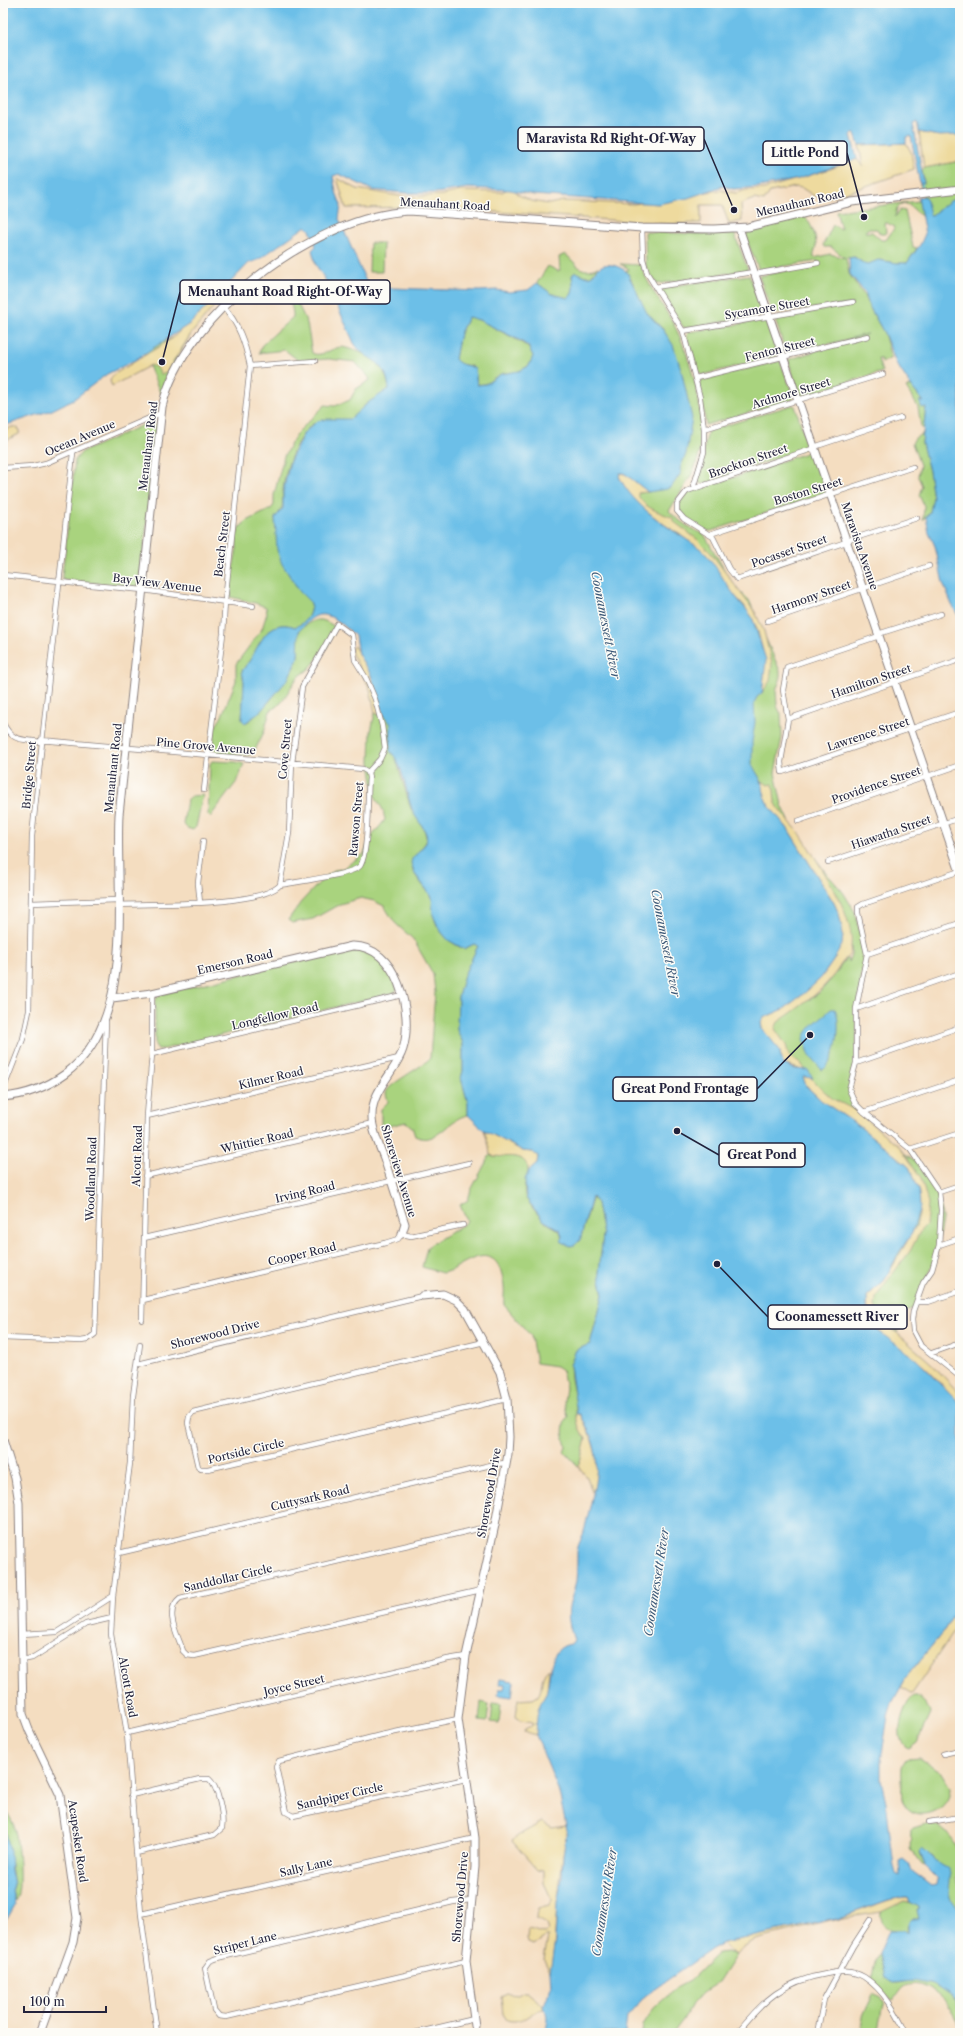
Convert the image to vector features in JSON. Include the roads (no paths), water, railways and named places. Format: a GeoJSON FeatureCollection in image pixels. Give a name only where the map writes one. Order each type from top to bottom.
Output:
{"type":"FeatureCollection","features":[{"type":"Feature","properties":{"kind":"main road","name":"Menauhant Road"},"geometry":{"type":"LineString","coordinates":[[3,1097],[34,1090],[53,1082],[69,1070],[90,1048],[106,1017],[112,998],[118,942],[118,846],[126,749],[161,413],[168,386],[180,362],[223,306],[264,270],[311,242],[347,226],[379,215],[408,211],[642,228],[700,230],[739,228],[842,204],[960,189]]}},
{"type":"Feature","properties":{"kind":"main road","name":"Maravista Avenue"},"geometry":{"type":"LineString","coordinates":[[739,228],[910,730],[960,871]]}},
{"type":"Feature","properties":{"kind":"main road","name":"Emerson Road"},"geometry":{"type":"LineString","coordinates":[[112,998],[152,993],[342,948],[363,947]]}},
{"type":"Feature","properties":{"kind":"main road","name":"Shoreview Avenue"},"geometry":{"type":"LineString","coordinates":[[363,947],[375,952],[386,962],[396,978],[402,995],[405,1012],[406,1030],[404,1046],[399,1058],[375,1100],[372,1115],[373,1123],[405,1224],[402,1234]]}},
{"type":"Feature","properties":{"kind":"main road","name":"Shorewood Drive"},"geometry":{"type":"LineString","coordinates":[[422,1296],[443,1294],[456,1300],[465,1309],[500,1372],[507,1399],[509,1437],[506,1463],[495,1525],[466,1656],[458,1719],[475,1838],[475,1868],[466,1962],[475,2022]]}},
{"type":"Feature","properties":{"kind":"main road","name":"Acapesket Road"},"geometry":{"type":"LineString","coordinates":[[3,1440],[15,1478],[19,1503],[20,1634],[23,1714],[60,1795],[77,1918],[73,1942],[40,2033]]}},
{"type":"Feature","properties":{"kind":"street"},"geometry":{"type":"LineString","coordinates":[[642,228],[644,265],[655,287],[683,331],[696,378],[704,430],[704,452],[694,485]]}},
{"type":"Feature","properties":{"kind":"street"},"geometry":{"type":"LineString","coordinates":[[655,287],[818,263]]}},
{"type":"Feature","properties":{"kind":"street","name":"Sycamore Street"},"geometry":{"type":"LineString","coordinates":[[683,331],[853,302]]}},
{"type":"Feature","properties":{"kind":"street","name":"Beach Street"},"geometry":{"type":"LineString","coordinates":[[204,790],[223,634],[225,601],[250,366],[246,344],[240,330],[223,306]]}},
{"type":"Feature","properties":{"kind":"street","name":"Fenton Street"},"geometry":{"type":"LineString","coordinates":[[696,378],[784,358],[868,336]]}},
{"type":"Feature","properties":{"kind":"street"},"geometry":{"type":"LineString","coordinates":[[250,366],[315,361]]}},
{"type":"Feature","properties":{"kind":"street","name":"Ardmore Street"},"geometry":{"type":"LineString","coordinates":[[704,430],[883,374]]}},
{"type":"Feature","properties":{"kind":"street","name":"Ocean Avenue"},"geometry":{"type":"LineString","coordinates":[[3,468],[37,465],[73,453],[161,413]]}},
{"type":"Feature","properties":{"kind":"street","name":"Brockton Street"},"geometry":{"type":"LineString","coordinates":[[710,534],[684,519],[677,511],[679,500],[687,491],[901,418]]}},
{"type":"Feature","properties":{"kind":"street","name":"Bridge Street"},"geometry":{"type":"LineString","coordinates":[[3,1097],[4,1085],[23,1039],[29,1011],[32,836],[73,453]]}},
{"type":"Feature","properties":{"kind":"street","name":"Boston Street"},"geometry":{"type":"LineString","coordinates":[[710,534],[913,467]]}},
{"type":"Feature","properties":{"kind":"street","name":"Pocasset Street"},"geometry":{"type":"LineString","coordinates":[[710,534],[729,569],[737,579],[917,518]]}},
{"type":"Feature","properties":{"kind":"street","name":"Harmony Street"},"geometry":{"type":"LineString","coordinates":[[767,621],[929,566]]}},
{"type":"Feature","properties":{"kind":"street","name":"Bay View Avenue"},"geometry":{"type":"LineString","coordinates":[[3,575],[143,590],[253,606]]}},
{"type":"Feature","properties":{"kind":"street"},"geometry":{"type":"LineString","coordinates":[[788,718],[783,690],[787,667],[941,614]]}},
{"type":"Feature","properties":{"kind":"street","name":"Cove Street"},"geometry":{"type":"LineString","coordinates":[[280,885],[289,833],[292,763],[302,687],[337,624]]}},
{"type":"Feature","properties":{"kind":"street","name":"Rawson Street"},"geometry":{"type":"LineString","coordinates":[[280,885],[354,871],[360,866],[363,858],[369,778],[368,772],[380,759],[385,748],[382,726],[375,699],[366,678],[355,660],[352,635],[337,624]]}},
{"type":"Feature","properties":{"kind":"street","name":"Hamilton Street"},"geometry":{"type":"LineString","coordinates":[[788,718],[959,660]]}},
{"type":"Feature","properties":{"kind":"street","name":"Lawrence Street"},"geometry":{"type":"LineString","coordinates":[[788,718],[780,762],[782,772],[960,712]]}},
{"type":"Feature","properties":{"kind":"street","name":"Pine Grove Avenue"},"geometry":{"type":"LineString","coordinates":[[3,723],[11,735],[18,739],[363,769],[368,772]]}},
{"type":"Feature","properties":{"kind":"street","name":"Providence Street"},"geometry":{"type":"LineString","coordinates":[[798,821],[960,766]]}},
{"type":"Feature","properties":{"kind":"street","name":"Hiawatha Street"},"geometry":{"type":"LineString","coordinates":[[828,862],[960,818]]}},
{"type":"Feature","properties":{"kind":"street"},"geometry":{"type":"LineString","coordinates":[[200,903],[198,883],[203,841]]}},
{"type":"Feature","properties":{"kind":"street"},"geometry":{"type":"LineString","coordinates":[[960,871],[858,907],[867,954],[856,1009],[856,1062],[849,1089],[855,1103],[864,1112],[910,1149],[938,1192],[941,1210],[939,1245],[932,1270],[923,1283],[913,1311],[913,1332],[921,1346],[932,1353],[960,1377]]}},
{"type":"Feature","properties":{"kind":"street"},"geometry":{"type":"LineString","coordinates":[[31,903],[219,903],[267,893],[275,890],[280,885]]}},
{"type":"Feature","properties":{"kind":"street"},"geometry":{"type":"LineString","coordinates":[[867,954],[960,923]]}},
{"type":"Feature","properties":{"kind":"street"},"geometry":{"type":"LineString","coordinates":[[856,1009],[960,973]]}},
{"type":"Feature","properties":{"kind":"street","name":"Alcott Road"},"geometry":{"type":"LineString","coordinates":[[142,1320],[147,1116],[152,1054],[152,993]]}},
{"type":"Feature","properties":{"kind":"street","name":"Longfellow Road"},"geometry":{"type":"LineString","coordinates":[[152,1054],[402,995]]}},
{"type":"Feature","properties":{"kind":"street","name":"Woodland Road"},"geometry":{"type":"LineString","coordinates":[[3,1338],[81,1341],[90,1339],[95,1331],[106,1017]]}},
{"type":"Feature","properties":{"kind":"street"},"geometry":{"type":"LineString","coordinates":[[856,1062],[960,1027]]}},
{"type":"Feature","properties":{"kind":"street","name":"Kilmer Road"},"geometry":{"type":"LineString","coordinates":[[147,1116],[399,1058]]}},
{"type":"Feature","properties":{"kind":"street"},"geometry":{"type":"LineString","coordinates":[[864,1112],[960,1080]]}},
{"type":"Feature","properties":{"kind":"street","name":"Whittier Road"},"geometry":{"type":"LineString","coordinates":[[146,1176],[373,1123]]}},
{"type":"Feature","properties":{"kind":"street"},"geometry":{"type":"LineString","coordinates":[[910,1149],[960,1133]]}},
{"type":"Feature","properties":{"kind":"street","name":"Irving Road"},"geometry":{"type":"LineString","coordinates":[[144,1238],[470,1163]]}},
{"type":"Feature","properties":{"kind":"street"},"geometry":{"type":"LineString","coordinates":[[938,1192],[960,1185]]}},
{"type":"Feature","properties":{"kind":"street","name":"Cooper Road"},"geometry":{"type":"LineString","coordinates":[[143,1300],[385,1243],[398,1238],[402,1234],[411,1236],[463,1225]]}},
{"type":"Feature","properties":{"kind":"street"},"geometry":{"type":"LineString","coordinates":[[939,1245],[960,1238]]}},
{"type":"Feature","properties":{"kind":"street"},"geometry":{"type":"LineString","coordinates":[[917,1302],[928,1302],[960,1291]]}},
{"type":"Feature","properties":{"kind":"street","name":"Shorewood Drive"},"geometry":{"type":"LineString","coordinates":[[138,1364],[422,1296]]}},
{"type":"Feature","properties":{"kind":"street","name":"Portside Circle"},"geometry":{"type":"LineString","coordinates":[[484,1342],[193,1412],[189,1417],[188,1423],[198,1467],[201,1469],[208,1469],[507,1399]]}},
{"type":"Feature","properties":{"kind":"street"},"geometry":{"type":"LineString","coordinates":[[932,1353],[960,1343]]}},
{"type":"Feature","properties":{"kind":"street","name":"Alcott Road"},"geometry":{"type":"LineString","coordinates":[[140,1344],[133,1396],[130,1464],[113,1596],[112,1618],[113,1652],[127,1733],[141,1914],[157,2033]]}},
{"type":"Feature","properties":{"kind":"street","name":"Cuttysark Road"},"geometry":{"type":"LineString","coordinates":[[119,1552],[495,1464],[506,1463]]}},
{"type":"Feature","properties":{"kind":"street","name":"Sanddollar Circle"},"geometry":{"type":"LineString","coordinates":[[481,1590],[194,1656],[187,1655],[183,1651],[171,1613],[174,1604],[180,1598],[495,1525]]}},
{"type":"Feature","properties":{"kind":"street"},"geometry":{"type":"LineString","coordinates":[[20,1634],[57,1632],[113,1596]]}},
{"type":"Feature","properties":{"kind":"street"},"geometry":{"type":"LineString","coordinates":[[22,1660],[28,1660],[86,1624],[112,1618]]}},
{"type":"Feature","properties":{"kind":"street","name":"Joyce Street"},"geometry":{"type":"LineString","coordinates":[[127,1733],[441,1660],[466,1656]]}},
{"type":"Feature","properties":{"kind":"street","name":"Sandpiper Circle"},"geometry":{"type":"LineString","coordinates":[[458,1719],[417,1726],[303,1754],[279,1761],[276,1768],[286,1812],[294,1816],[466,1778]]}},
{"type":"Feature","properties":{"kind":"street"},"geometry":{"type":"LineString","coordinates":[[943,1754],[960,1750]]}},
{"type":"Feature","properties":{"kind":"street"},"geometry":{"type":"LineString","coordinates":[[131,1795],[200,1779],[209,1779],[215,1785],[223,1820],[222,1828],[214,1835],[136,1853]]}},
{"type":"Feature","properties":{"kind":"street"},"geometry":{"type":"LineString","coordinates":[[929,1822],[960,1817]]}},
{"type":"Feature","properties":{"kind":"street","name":"Sally Lane"},"geometry":{"type":"LineString","coordinates":[[141,1914],[475,1838]]}},
{"type":"Feature","properties":{"kind":"street","name":"Striper Lane"},"geometry":{"type":"LineString","coordinates":[[466,1962],[226,2017],[219,2016],[214,2010],[205,1968],[210,1961],[218,1958],[453,1902],[471,1900]]}},
{"type":"Feature","properties":{"kind":"street"},"geometry":{"type":"LineString","coordinates":[[817,2033],[824,1999],[838,1972],[870,1920]]}},
{"type":"Feature","properties":{"kind":"street"},"geometry":{"type":"LineString","coordinates":[[738,2033],[759,2007],[788,1985],[814,1976],[838,1972],[856,1973],[872,1983],[891,2005],[906,2033]]}},
{"type":"Feature","properties":{"kind":"street"},"geometry":{"type":"LineString","coordinates":[[414,2033],[475,2022]]}},
{"type":"Feature","properties":{"kind":"water"},"geometry":{"type":"Polygon","coordinates":[[[3,3],[960,3],[960,135],[939,136],[919,132],[917,122],[913,124],[924,183],[922,182],[920,184],[911,136],[906,137],[906,143],[859,145],[854,132],[851,135],[857,159],[799,179],[759,187],[733,189],[723,186],[688,198],[658,204],[534,195],[510,190],[468,188],[435,193],[407,193],[372,190],[339,174],[333,176],[336,192],[341,205],[339,219],[371,293],[390,288],[479,291],[497,290],[509,292],[528,290],[537,283],[552,294],[568,298],[573,291],[572,275],[575,272],[588,277],[603,265],[610,265],[621,268],[627,272],[647,313],[664,331],[673,345],[681,369],[692,418],[686,454],[680,468],[681,473],[672,486],[667,489],[648,492],[624,473],[620,473],[619,477],[634,499],[654,517],[698,547],[708,556],[735,596],[752,617],[766,660],[762,693],[757,697],[754,703],[755,722],[752,742],[752,765],[761,780],[766,801],[788,829],[834,903],[839,914],[843,934],[842,945],[821,978],[784,1009],[763,1018],[761,1022],[762,1029],[779,1049],[783,1064],[795,1069],[808,1070],[813,1078],[803,1077],[806,1086],[822,1101],[859,1126],[909,1167],[919,1189],[920,1207],[912,1233],[898,1254],[884,1281],[867,1296],[867,1309],[877,1330],[917,1360],[960,1403],[960,1604],[943,1632],[907,1676],[892,1703],[888,1716],[881,1760],[881,1780],[886,1802],[896,1874],[900,1876],[899,1861],[903,1859],[909,1864],[912,1871],[932,1886],[937,1885],[938,1879],[925,1866],[920,1852],[922,1849],[947,1868],[950,1873],[949,1892],[954,1904],[960,1910],[960,2009],[955,1999],[935,1985],[913,1981],[893,1983],[884,1978],[879,1954],[889,1930],[904,1930],[908,1933],[908,1923],[912,1919],[919,1919],[917,1910],[919,1910],[919,1907],[910,1902],[908,1897],[905,1897],[888,1900],[836,1919],[723,1943],[646,1995],[627,2017],[625,2033],[543,2033],[547,2020],[544,2006],[551,1987],[550,1971],[555,1940],[557,1902],[562,1879],[563,1855],[567,1831],[559,1792],[536,1735],[537,1714],[546,1692],[552,1661],[555,1655],[564,1646],[571,1644],[574,1640],[568,1614],[569,1604],[576,1581],[577,1551],[584,1531],[595,1484],[596,1458],[594,1444],[580,1414],[577,1414],[570,1365],[576,1350],[590,1344],[603,1295],[599,1273],[603,1235],[597,1203],[592,1197],[580,1240],[575,1245],[570,1246],[561,1241],[562,1236],[560,1230],[543,1220],[526,1198],[525,1179],[529,1171],[537,1164],[538,1156],[532,1152],[523,1151],[484,1130],[468,1115],[468,1103],[461,1078],[463,1071],[463,1043],[457,1030],[458,997],[464,975],[478,946],[474,944],[464,949],[448,940],[439,929],[433,915],[432,897],[415,874],[411,863],[412,859],[426,843],[426,834],[414,813],[401,770],[390,751],[391,724],[384,716],[371,675],[358,654],[355,636],[332,617],[321,615],[311,619],[299,631],[298,657],[288,679],[259,713],[245,723],[242,720],[244,682],[242,671],[261,640],[270,630],[280,625],[295,627],[299,625],[305,621],[310,611],[311,603],[300,592],[282,564],[277,550],[275,518],[283,508],[283,492],[290,461],[304,433],[317,421],[327,419],[350,419],[369,402],[389,389],[387,378],[380,365],[359,350],[354,343],[326,281],[316,265],[312,250],[316,246],[310,230],[306,226],[258,260],[249,263],[191,323],[135,360],[107,374],[74,399],[52,410],[3,426],[3,3]],[[468,317],[460,333],[455,359],[457,362],[475,369],[477,385],[486,384],[501,374],[519,371],[529,366],[533,356],[528,346],[479,320],[468,317]]]}},
{"type":"Feature","properties":{"kind":"water"},"geometry":{"type":"Polygon","coordinates":[[[925,196],[930,215],[950,201],[960,198],[960,619],[952,605],[943,583],[935,546],[929,533],[926,517],[930,512],[933,497],[929,471],[922,443],[926,407],[922,408],[919,401],[924,402],[913,389],[896,363],[884,333],[869,306],[865,293],[850,274],[849,258],[854,257],[866,265],[878,260],[907,263],[920,245],[925,234],[918,197],[925,196]]]}},
{"type":"Feature","properties":{"kind":"water"},"geometry":{"type":"Polygon","coordinates":[[[831,1009],[835,1009],[837,1015],[837,1042],[831,1059],[827,1066],[822,1070],[810,1056],[804,1039],[811,1026],[831,1009]]]}},
{"type":"Feature","properties":{"kind":"water"},"geometry":{"type":"Polygon","coordinates":[[[500,1679],[514,1681],[512,1697],[498,1695],[499,1689],[504,1689],[505,1684],[499,1684],[500,1679]]]}},
{"type":"Feature","properties":{"kind":"water"},"geometry":{"type":"Polygon","coordinates":[[[3,1821],[10,1852],[11,1872],[14,1884],[12,1891],[15,1905],[7,1919],[3,1920],[3,1821]]]}},
{"type":"Feature","properties":{"kind":"waterway"},"geometry":{"type":"LineString","coordinates":[[922,182],[922,191]]}},
{"type":"Feature","properties":{"kind":"place","name":"Maravista Rd Right-Of-Way"},"geometry":{"type":"Point","coordinates":[734,210]}},
{"type":"Feature","properties":{"kind":"place","name":"Little Pond"},"geometry":{"type":"Point","coordinates":[864,217]}},
{"type":"Feature","properties":{"kind":"place","name":"Menauhant Road Right-Of-Way"},"geometry":{"type":"Point","coordinates":[162,362]}},
{"type":"Feature","properties":{"kind":"place","name":"Great Pond Frontage"},"geometry":{"type":"Point","coordinates":[810,1035]}},
{"type":"Feature","properties":{"kind":"place","name":"Great Pond"},"geometry":{"type":"Point","coordinates":[677,1131]}},
{"type":"Feature","properties":{"kind":"place","name":"Coonamessett River"},"geometry":{"type":"Point","coordinates":[717,1264]}}]}
